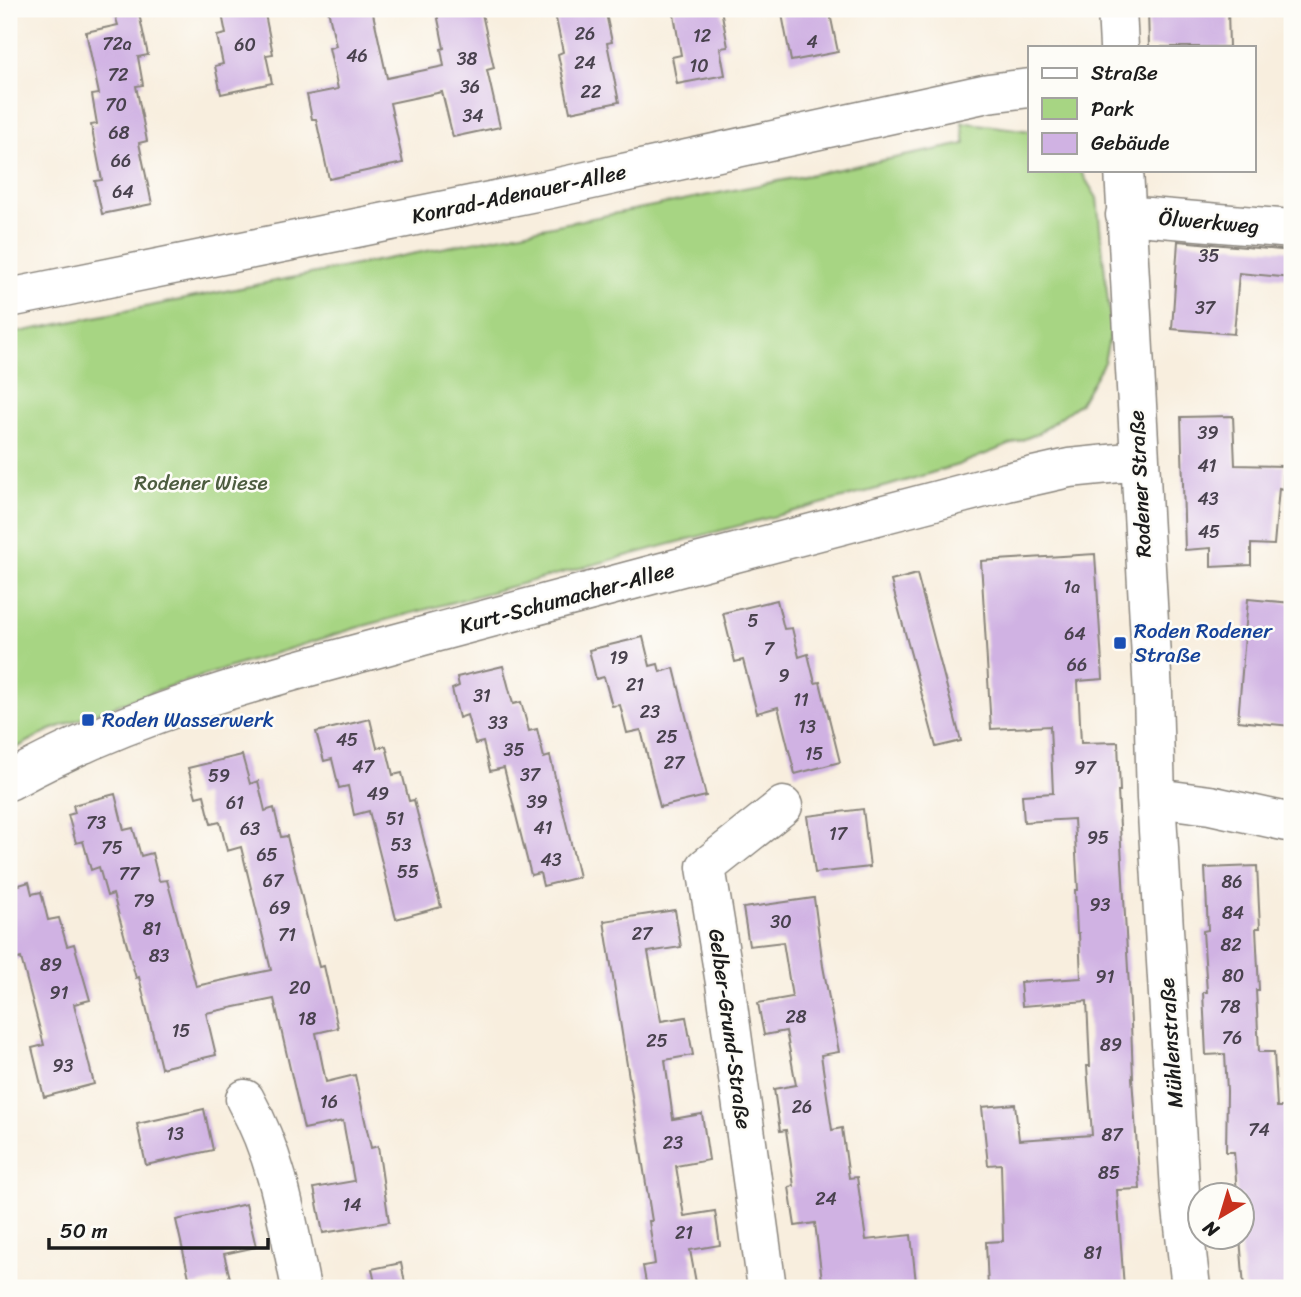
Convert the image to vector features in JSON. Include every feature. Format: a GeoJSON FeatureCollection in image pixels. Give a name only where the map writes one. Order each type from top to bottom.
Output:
{"type":"FeatureCollection","features":[{"type":"Feature","properties":{"kind":"street"},"geometry":{"type":"LineString","coordinates":[[1117,9],[1119,46]]}},
{"type":"Feature","properties":{"kind":"street","name":"Konrad-Adenauer-Allee"},"geometry":{"type":"LineString","coordinates":[[9,298],[550,189],[975,96],[1028,89]]}},
{"type":"Feature","properties":{"kind":"street","name":"Rodener Straße"},"geometry":{"type":"LineString","coordinates":[[1124,172],[1156,798]]}},
{"type":"Feature","properties":{"kind":"street","name":"Ölwerkweg"},"geometry":{"type":"LineString","coordinates":[[1125,215],[1292,229]]}},
{"type":"Feature","properties":{"kind":"street","name":"Kurt-Schumacher-Allee"},"geometry":{"type":"LineString","coordinates":[[9,781],[70,750],[134,723],[276,676],[1007,481],[1069,468],[1139,461]]}},
{"type":"Feature","properties":{"kind":"street"},"geometry":{"type":"LineString","coordinates":[[1156,798],[1221,807],[1292,823]]}},
{"type":"Feature","properties":{"kind":"street","name":"Mühlenstraße"},"geometry":{"type":"LineString","coordinates":[[1156,798],[1180,1191],[1191,1288]]}},
{"type":"Feature","properties":{"kind":"street","name":"Gelber-Grund-Straße"},"geometry":{"type":"LineString","coordinates":[[767,1288],[725,983],[706,867],[783,806]]}},
{"type":"Feature","properties":{"kind":"street"},"geometry":{"type":"LineString","coordinates":[[245,1099],[262,1131],[275,1168],[301,1288]]}},
{"type":"Feature","properties":{"kind":"green space","name":"Rodener Wiese"},"geometry":{"type":"Polygon","coordinates":[[[962,122],[1028,131],[1028,172],[1081,172],[1097,198],[1111,330],[1104,362],[1080,403],[1037,434],[958,465],[888,486],[356,628],[161,689],[48,731],[9,752],[9,334],[965,144],[962,122]]]}},
{"type":"Feature","properties":{"kind":"building"},"geometry":{"type":"Polygon","coordinates":[[[113,9],[138,9],[148,55],[138,57],[143,85],[136,86],[147,141],[139,143],[152,204],[102,214],[95,181],[102,180],[91,125],[97,124],[92,95],[99,94],[86,32],[118,25],[113,9]]]}},
{"type":"Feature","properties":{"kind":"building"},"geometry":{"type":"Polygon","coordinates":[[[221,9],[264,9],[273,54],[266,55],[272,83],[221,94],[215,66],[223,64],[217,36],[226,34],[221,9]]]}},
{"type":"Feature","properties":{"kind":"building"},"geometry":{"type":"Polygon","coordinates":[[[328,9],[372,9],[387,78],[444,66],[441,49],[444,48],[436,9],[481,9],[494,68],[487,70],[500,127],[453,137],[442,92],[390,103],[403,163],[329,179],[316,119],[312,119],[307,95],[338,89],[329,48],[336,46],[328,9]]]}},
{"type":"Feature","properties":{"kind":"building"},"geometry":{"type":"Polygon","coordinates":[[[554,9],[605,9],[612,42],[607,43],[619,102],[570,112],[558,54],[563,52],[554,9]]]}},
{"type":"Feature","properties":{"kind":"building"},"geometry":{"type":"Polygon","coordinates":[[[673,9],[721,9],[728,47],[720,48],[725,75],[677,84],[672,57],[681,55],[673,9]]]}},
{"type":"Feature","properties":{"kind":"building"},"geometry":{"type":"Polygon","coordinates":[[[781,9],[829,9],[838,52],[791,61],[781,9]]]}},
{"type":"Feature","properties":{"kind":"building"},"geometry":{"type":"Polygon","coordinates":[[[1148,9],[1228,9],[1229,46],[1149,46],[1148,9]]]}},
{"type":"Feature","properties":{"kind":"building"},"geometry":{"type":"Polygon","coordinates":[[[1178,241],[1292,251],[1292,278],[1239,273],[1234,334],[1172,329],[1178,241]]]}},
{"type":"Feature","properties":{"kind":"building"},"geometry":{"type":"Polygon","coordinates":[[[1233,416],[1235,465],[1284,466],[1283,489],[1279,488],[1274,545],[1251,544],[1251,565],[1211,567],[1211,548],[1185,550],[1181,417],[1233,416]]]}},
{"type":"Feature","properties":{"kind":"building"},"geometry":{"type":"Polygon","coordinates":[[[1095,554],[1103,679],[1078,681],[1081,743],[1118,742],[1132,1078],[1140,1189],[1117,1190],[1124,1288],[988,1288],[986,1242],[1003,1241],[1001,1164],[988,1165],[982,1107],[1015,1104],[1019,1140],[1092,1135],[1087,1066],[1090,1066],[1087,1001],[1022,1006],[1020,982],[1081,978],[1075,890],[1078,890],[1074,819],[1024,822],[1022,795],[1053,793],[1050,726],[991,729],[981,561],[1095,554]]]}},
{"type":"Feature","properties":{"kind":"building"},"geometry":{"type":"Polygon","coordinates":[[[917,574],[961,741],[936,747],[891,581],[917,574]]]}},
{"type":"Feature","properties":{"kind":"building"},"geometry":{"type":"Polygon","coordinates":[[[1248,599],[1292,603],[1292,726],[1238,721],[1248,599]]]}},
{"type":"Feature","properties":{"kind":"building"},"geometry":{"type":"Polygon","coordinates":[[[777,600],[784,629],[792,628],[799,657],[808,654],[815,683],[820,682],[840,762],[795,774],[778,707],[757,713],[743,660],[735,662],[723,613],[777,600]]]}},
{"type":"Feature","properties":{"kind":"building"},"geometry":{"type":"Polygon","coordinates":[[[643,637],[650,666],[658,664],[660,672],[674,668],[706,796],[660,807],[641,730],[627,733],[620,705],[612,706],[604,677],[596,679],[589,650],[643,637]]]}},
{"type":"Feature","properties":{"kind":"building"},"geometry":{"type":"Polygon","coordinates":[[[503,666],[513,704],[521,702],[529,731],[537,729],[544,758],[550,756],[579,877],[543,886],[540,873],[531,875],[504,768],[490,771],[483,742],[475,744],[467,715],[459,718],[452,689],[459,686],[457,677],[503,666]]]}},
{"type":"Feature","properties":{"kind":"building"},"geometry":{"type":"Polygon","coordinates":[[[370,719],[377,748],[386,746],[393,775],[402,773],[409,801],[414,800],[441,907],[396,919],[369,811],[354,815],[348,786],[339,788],[332,759],[324,761],[316,732],[370,719]]]}},
{"type":"Feature","properties":{"kind":"building"},"geometry":{"type":"Polygon","coordinates":[[[242,755],[250,784],[258,781],[265,811],[274,808],[281,837],[287,836],[319,967],[324,966],[338,1028],[316,1033],[326,1082],[355,1075],[371,1148],[378,1146],[389,1222],[323,1233],[314,1188],[354,1181],[343,1121],[304,1129],[274,999],[206,1013],[216,1055],[161,1068],[139,977],[136,978],[113,894],[107,896],[99,867],[91,870],[83,841],[76,843],[68,815],[75,813],[73,805],[115,794],[124,830],[133,828],[141,856],[152,853],[159,881],[167,880],[196,986],[271,970],[241,847],[227,851],[220,822],[211,824],[204,795],[196,797],[188,768],[242,755]]]}},
{"type":"Feature","properties":{"kind":"building"},"geometry":{"type":"Polygon","coordinates":[[[863,809],[870,867],[815,873],[807,816],[863,809]]]}},
{"type":"Feature","properties":{"kind":"building"},"geometry":{"type":"Polygon","coordinates":[[[1257,866],[1260,928],[1256,928],[1259,990],[1256,990],[1259,1052],[1274,1052],[1277,1107],[1292,1107],[1292,1160],[1288,1160],[1292,1251],[1287,1251],[1291,1288],[1244,1288],[1241,1252],[1256,1252],[1256,1182],[1236,1182],[1234,1152],[1226,1152],[1225,1054],[1206,1055],[1203,992],[1207,992],[1203,931],[1208,930],[1205,868],[1257,866]]]}},
{"type":"Feature","properties":{"kind":"building"},"geometry":{"type":"Polygon","coordinates":[[[29,882],[32,894],[41,892],[48,920],[59,918],[67,946],[74,944],[90,1000],[74,1004],[94,1084],[44,1097],[32,1048],[44,1045],[21,958],[14,960],[9,940],[9,888],[29,882]]]}},
{"type":"Feature","properties":{"kind":"building"},"geometry":{"type":"Polygon","coordinates":[[[814,898],[839,1052],[821,1055],[832,1130],[842,1128],[849,1178],[857,1177],[866,1240],[911,1235],[916,1283],[878,1288],[823,1288],[815,1223],[795,1226],[789,1187],[794,1186],[786,1130],[780,1131],[774,1089],[796,1085],[786,1031],[764,1035],[758,1003],[792,997],[783,942],[749,946],[743,908],[814,898]]]}},
{"type":"Feature","properties":{"kind":"building"},"geometry":{"type":"Polygon","coordinates":[[[675,910],[681,947],[648,952],[661,1021],[686,1017],[693,1055],[665,1060],[673,1119],[702,1114],[709,1160],[676,1166],[684,1216],[715,1211],[720,1245],[690,1250],[697,1288],[647,1288],[643,1266],[655,1264],[649,1221],[652,1221],[604,921],[675,910]]]}},
{"type":"Feature","properties":{"kind":"building"},"geometry":{"type":"Polygon","coordinates":[[[204,1109],[213,1150],[146,1165],[137,1124],[204,1109]]]}},
{"type":"Feature","properties":{"kind":"building"},"geometry":{"type":"Polygon","coordinates":[[[246,1204],[256,1247],[224,1254],[230,1278],[191,1286],[176,1220],[246,1204]]]}},
{"type":"Feature","properties":{"kind":"building"},"geometry":{"type":"Polygon","coordinates":[[[401,1263],[406,1288],[376,1288],[372,1269],[401,1263]]]}},
{"type":"Feature","properties":{"kind":"place","name":"Roden Rodener Straße"},"geometry":{"type":"Point","coordinates":[1120,643]}},
{"type":"Feature","properties":{"kind":"place","name":"Roden Wasserwerk"},"geometry":{"type":"Point","coordinates":[88,720]}}]}
